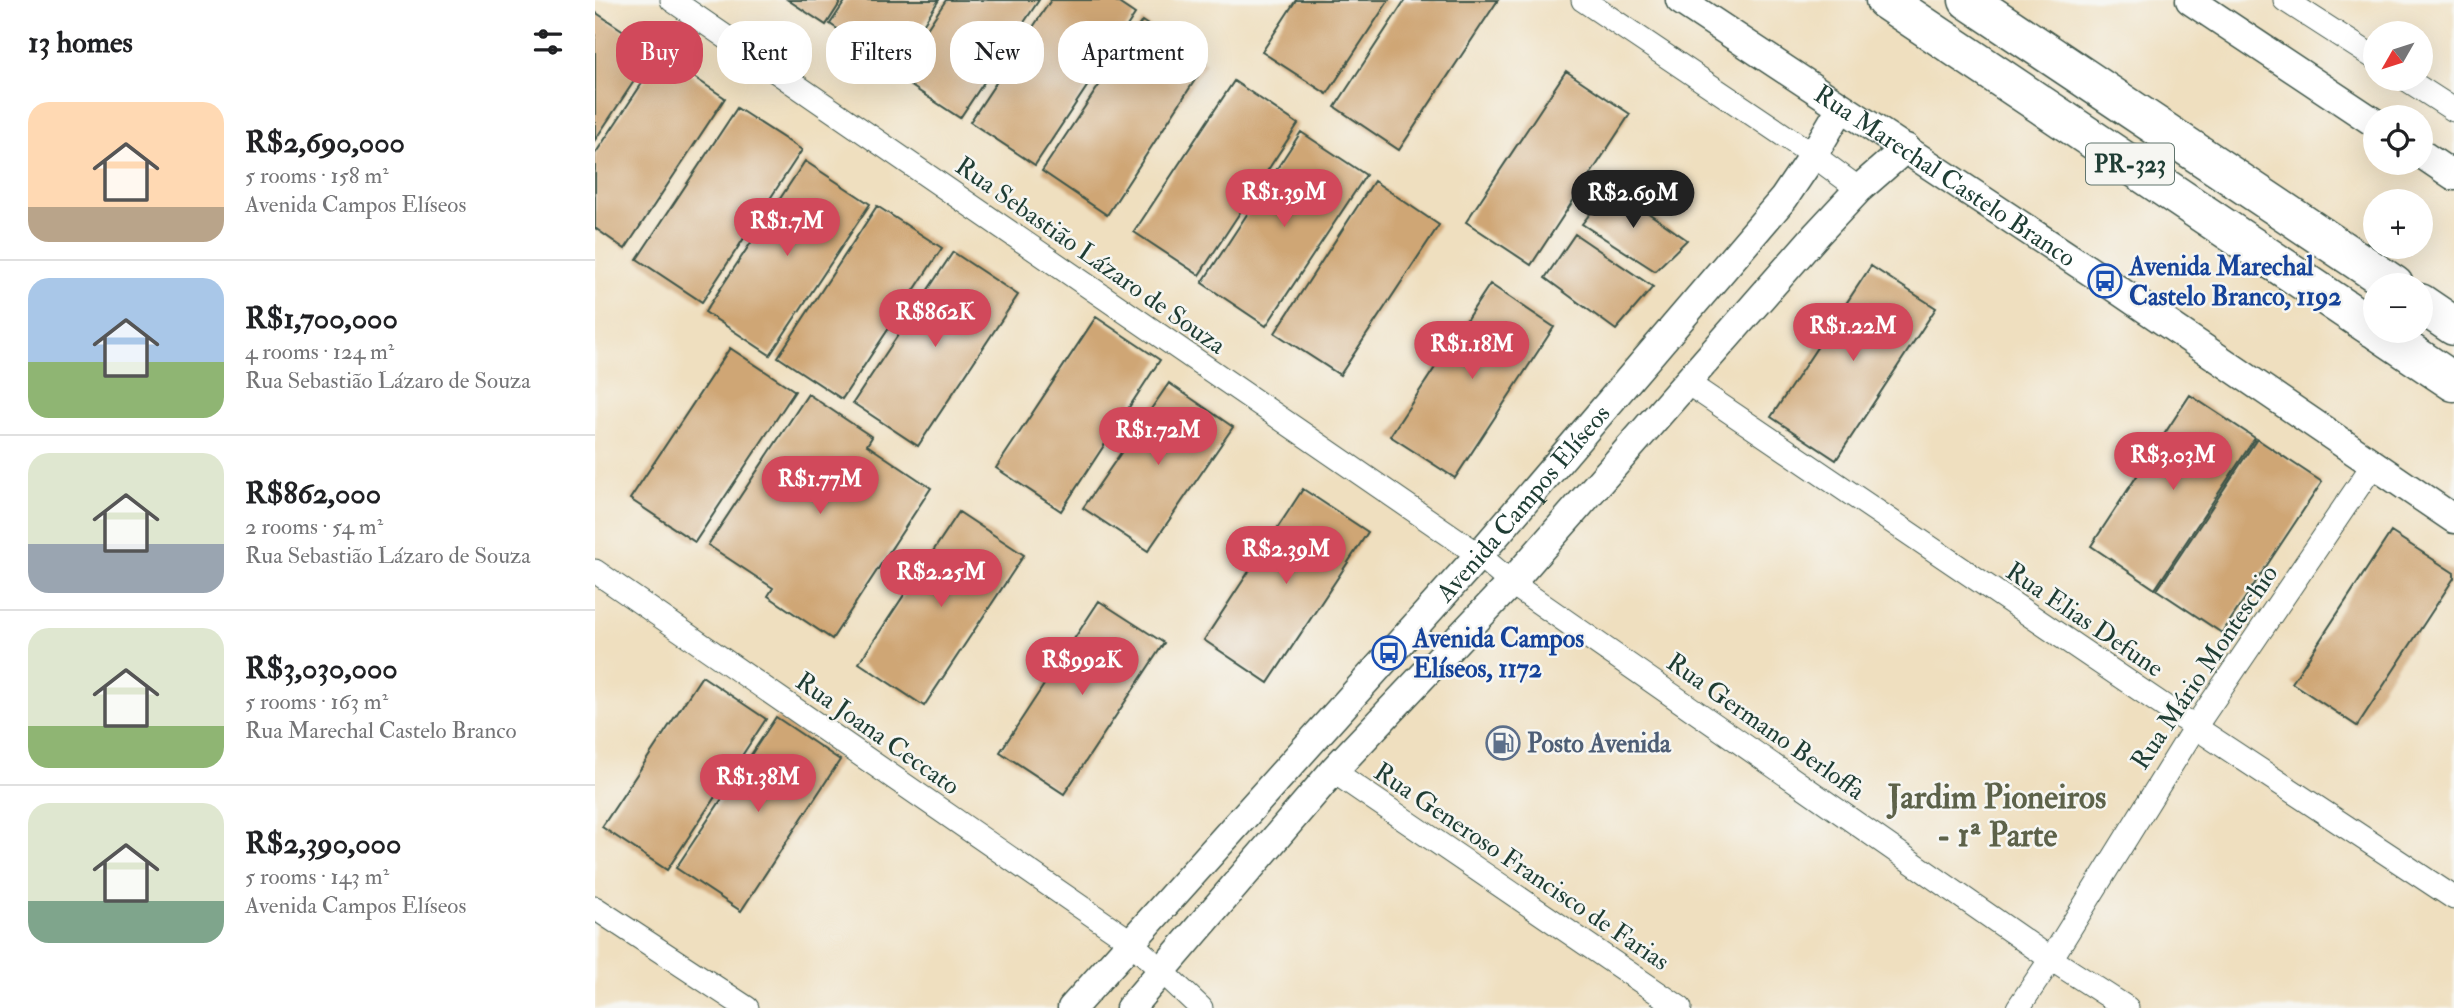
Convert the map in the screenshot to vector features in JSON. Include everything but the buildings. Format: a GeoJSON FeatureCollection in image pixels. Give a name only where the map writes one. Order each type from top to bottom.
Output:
{"type":"FeatureCollection","features":[{"type":"Feature","properties":{"kind":"highway","name":"PR-323"},"geometry":{"type":"LineString","coordinates":[[1885,0],[2363,321]]}},
{"type":"Feature","properties":{"kind":"highway","name":"PR-323"},"geometry":{"type":"LineString","coordinates":[[1968,0],[2376,273]]}},
{"type":"Feature","properties":{"kind":"highway"},"geometry":{"type":"LineString","coordinates":[[2433,312],[2454,326]]}},
{"type":"Feature","properties":{"kind":"highway","name":"PR-323"},"geometry":{"type":"LineString","coordinates":[[2396,343],[2454,382]]}},
{"type":"Feature","properties":{"kind":"street","name":"Rua Sebastião Lázaro de Souza"},"geometry":{"type":"LineString","coordinates":[[672,0],[1479,555],[1511,583]]}},
{"type":"Feature","properties":{"kind":"street","name":"Rua Marechal Castelo Branco"},"geometry":{"type":"LineString","coordinates":[[1583,0],[1814,155],[1859,190]]}},
{"type":"Feature","properties":{"kind":"street","name":"Rua Marechal Castelo Branco"},"geometry":{"type":"LineString","coordinates":[[1680,0],[2300,412],[2454,519]]}},
{"type":"Feature","properties":{"kind":"street"},"geometry":{"type":"LineString","coordinates":[[2190,0],[2363,115]]}},
{"type":"Feature","properties":{"kind":"street"},"geometry":{"type":"LineString","coordinates":[[2285,0],[2363,50]]}},
{"type":"Feature","properties":{"kind":"street"},"geometry":{"type":"LineString","coordinates":[[2425,91],[2454,110]]}},
{"type":"Feature","properties":{"kind":"street","name":"Avenida Campos Elíseos"},"geometry":{"type":"LineString","coordinates":[[1072,1008],[1479,555],[1784,198],[1814,155],[1841,108]]}},
{"type":"Feature","properties":{"kind":"street","name":"Avenida Campos Elíseos"},"geometry":{"type":"LineString","coordinates":[[1130,1008],[1333,771],[1511,583],[1686,382],[1859,190],[1906,148]]}},
{"type":"Feature","properties":{"kind":"street"},"geometry":{"type":"LineString","coordinates":[[2433,162],[2454,176]]}},
{"type":"Feature","properties":{"kind":"street","name":"Rua Elias Defune"},"geometry":{"type":"LineString","coordinates":[[1686,382],[2195,727],[2454,898]]}},
{"type":"Feature","properties":{"kind":"street","name":"Rua Mário Monteschio"},"geometry":{"type":"LineString","coordinates":[[2018,1008],[2052,959],[2195,727],[2373,465]]}},
{"type":"Feature","properties":{"kind":"street","name":"Rua Joana Ceccato"},"geometry":{"type":"LineString","coordinates":[[595,571],[1130,941],[1201,1008]]}},
{"type":"Feature","properties":{"kind":"street","name":"Rua Germano Berloffa"},"geometry":{"type":"LineString","coordinates":[[1511,583],[2052,959],[2127,1008]]}},
{"type":"Feature","properties":{"kind":"street","name":"Rua Generoso Francisco de Farias"},"geometry":{"type":"LineString","coordinates":[[1333,771],[1680,1008]]}},
{"type":"Feature","properties":{"kind":"street"},"geometry":{"type":"LineString","coordinates":[[595,908],[747,1008]]}},
{"type":"Feature","properties":{"kind":"place","name":"Avenida Marechal Castelo Branco, 1192"},"geometry":{"type":"Point","coordinates":[2105,281]}},
{"type":"Feature","properties":{"kind":"place","name":"Avenida Campos Elíseos, 1172"},"geometry":{"type":"Point","coordinates":[1389,653]}},
{"type":"Feature","properties":{"kind":"place","name":"Posto Avenida"},"geometry":{"type":"Point","coordinates":[1503,743]}},
{"type":"Feature","properties":{"kind":"district","name":"Jardim Pioneiros - 1ª Parte"},"geometry":{"type":"Point","coordinates":[1997,815]}}]}
